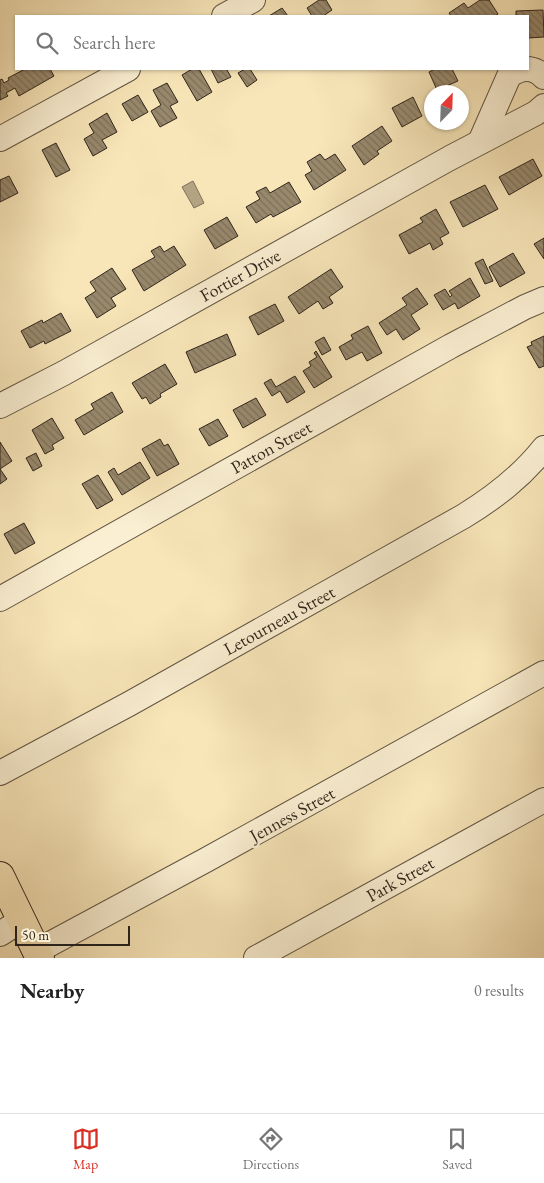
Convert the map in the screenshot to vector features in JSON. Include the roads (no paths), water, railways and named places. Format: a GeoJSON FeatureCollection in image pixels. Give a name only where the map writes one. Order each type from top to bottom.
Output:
{"type":"FeatureCollection","features":[{"type":"Feature","properties":{"kind":"main road"},"geometry":{"type":"LineString","coordinates":[[0,876],[39,954]]}},
{"type":"Feature","properties":{"kind":"street"},"geometry":{"type":"LineString","coordinates":[[226,15],[253,0]]}},
{"type":"Feature","properties":{"kind":"street"},"geometry":{"type":"LineString","coordinates":[[529,69],[537,71],[544,77]]}},
{"type":"Feature","properties":{"kind":"street"},"geometry":{"type":"LineString","coordinates":[[0,139],[126,70]]}},
{"type":"Feature","properties":{"kind":"street"},"geometry":{"type":"LineString","coordinates":[[480,142],[509,76],[515,71],[522,70]]}},
{"type":"Feature","properties":{"kind":"street","name":"Fortier Drive"},"geometry":{"type":"LineString","coordinates":[[0,406],[64,373],[480,142],[536,113],[544,106]]}},
{"type":"Feature","properties":{"kind":"street","name":"Patton Street"},"geometry":{"type":"LineString","coordinates":[[0,599],[451,346],[544,299]]}},
{"type":"Feature","properties":{"kind":"street","name":"Letourneau Street"},"geometry":{"type":"LineString","coordinates":[[0,773],[129,704],[464,516],[493,498],[512,483],[530,466],[544,448]]}},
{"type":"Feature","properties":{"kind":"street","name":"Jenness Street"},"geometry":{"type":"LineString","coordinates":[[39,954],[544,673]]}},
{"type":"Feature","properties":{"kind":"street","name":"Park Street"},"geometry":{"type":"LineString","coordinates":[[256,958],[544,800]]}},
{"type":"Feature","properties":{"kind":"street"},"geometry":{"type":"LineString","coordinates":[[0,934],[22,920]]}}]}
